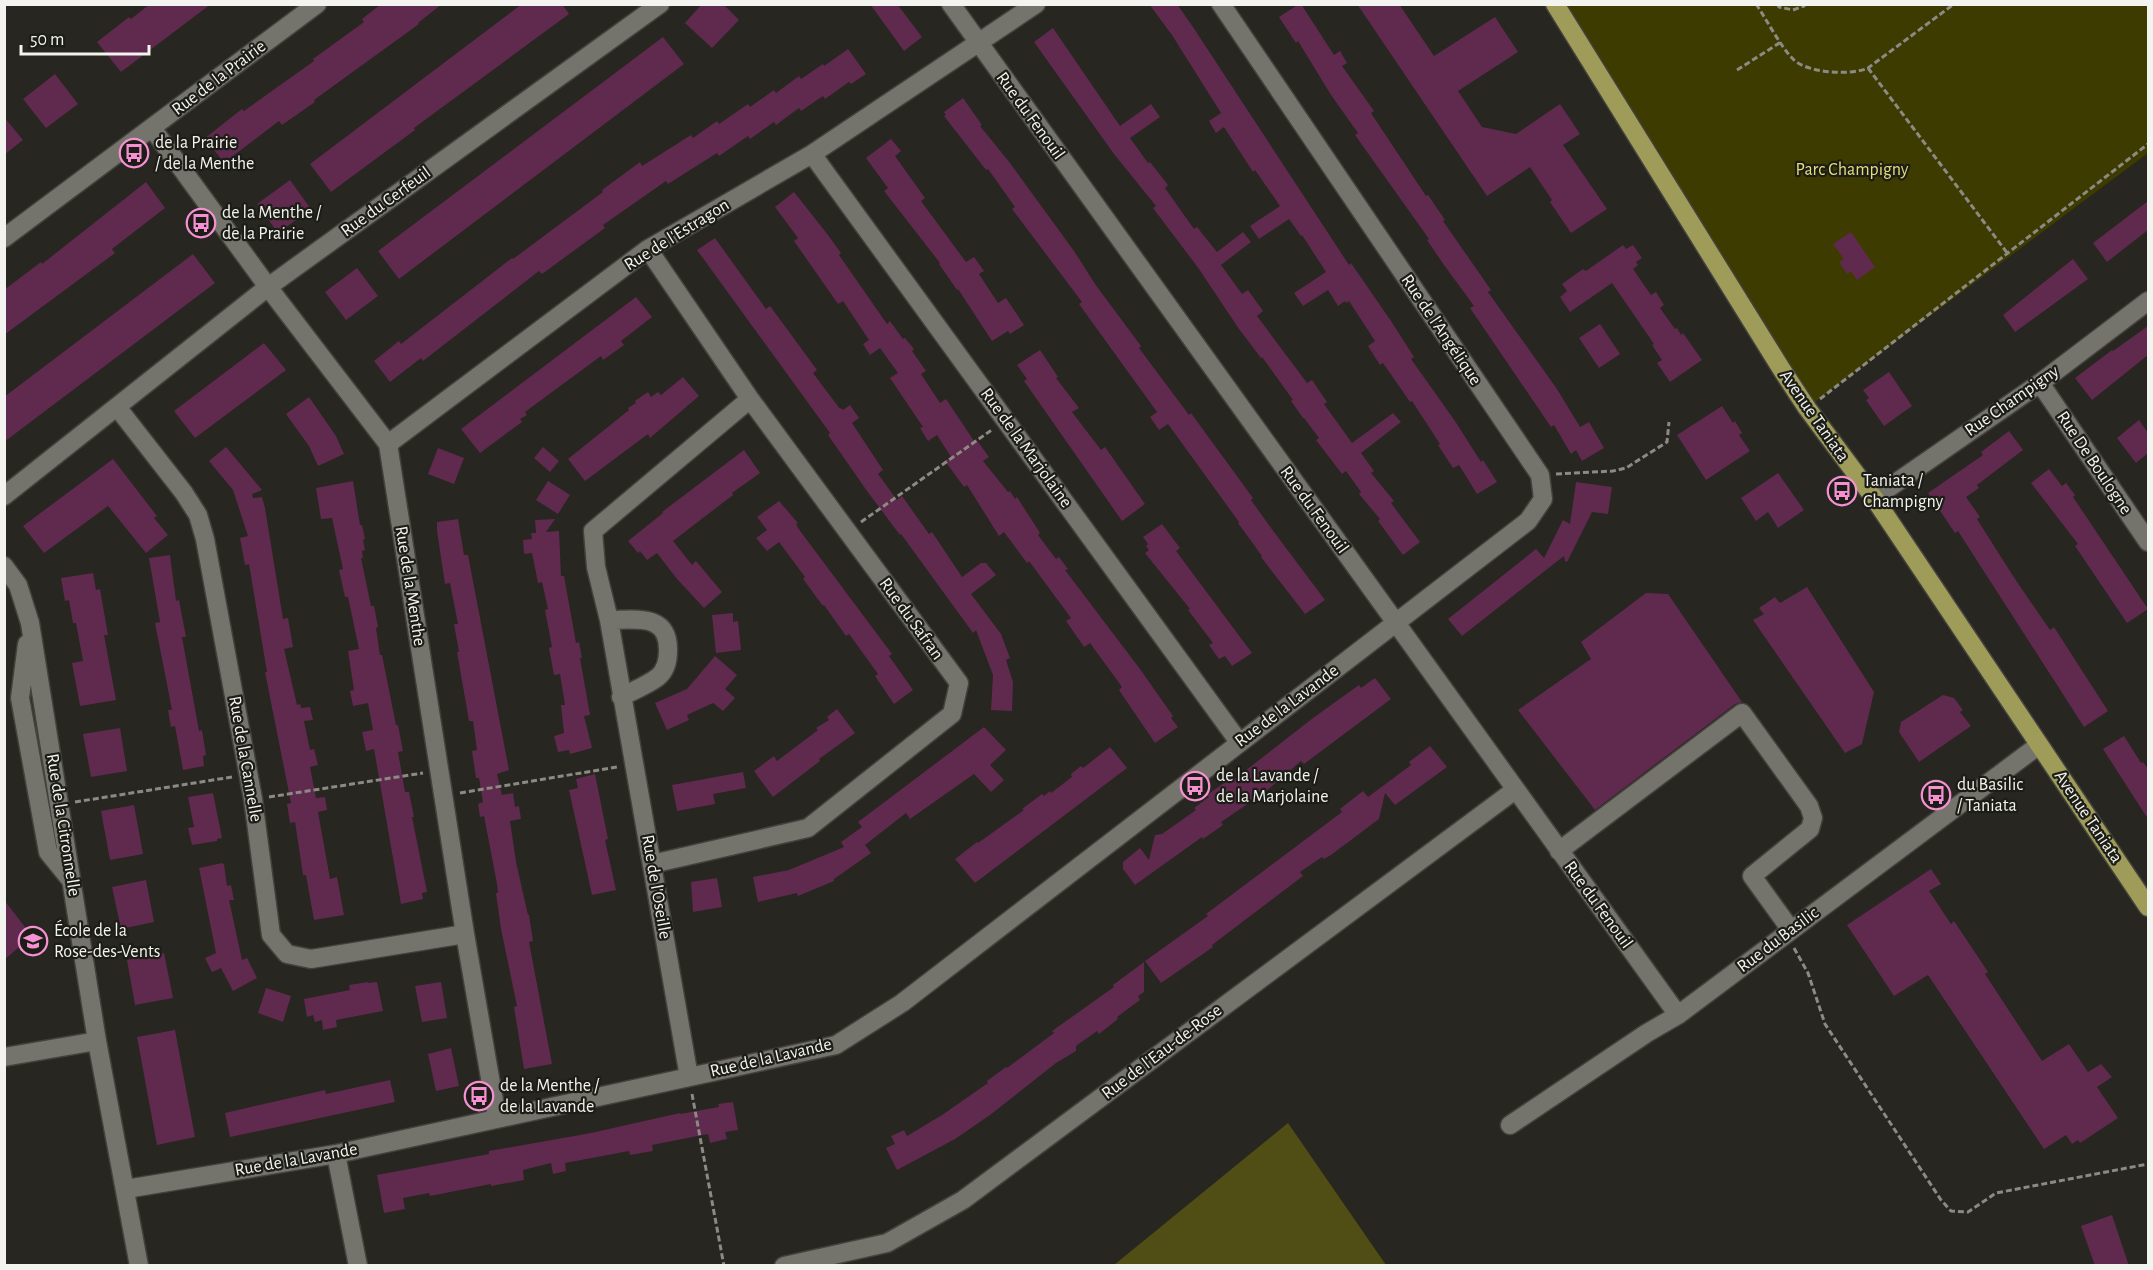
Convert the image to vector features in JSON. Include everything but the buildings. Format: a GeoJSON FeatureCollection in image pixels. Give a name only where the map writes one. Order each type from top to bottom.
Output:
{"type":"FeatureCollection","features":[{"type":"Feature","properties":{"kind":"main road","name":"Avenue Taniata"},"geometry":{"type":"LineString","coordinates":[[1555,4],[1807,408],[1874,498],[2148,907]]}},
{"type":"Feature","properties":{"kind":"street","name":"Rue de la Prairie"},"geometry":{"type":"LineString","coordinates":[[4,238],[317,4]]}},
{"type":"Feature","properties":{"kind":"street","name":"Rue du Cerfeuil"},"geometry":{"type":"LineString","coordinates":[[4,496],[268,287],[660,4]]}},
{"type":"Feature","properties":{"kind":"street","name":"Rue du Fenouil"},"geometry":{"type":"LineString","coordinates":[[951,4],[1678,1015]]}},
{"type":"Feature","properties":{"kind":"street"},"geometry":{"type":"LineString","coordinates":[[978,44],[1036,4]]}},
{"type":"Feature","properties":{"kind":"street","name":"Rue de l'Angélique"},"geometry":{"type":"LineString","coordinates":[[1221,4],[1540,475]]}},
{"type":"Feature","properties":{"kind":"street","name":"Rue de l'Estragon"},"geometry":{"type":"LineString","coordinates":[[388,444],[648,249],[812,154],[978,44]]}},
{"type":"Feature","properties":{"kind":"street","name":"Rue de la Menthe"},"geometry":{"type":"LineString","coordinates":[[152,128],[268,287],[388,444],[465,934],[497,1118]]}},
{"type":"Feature","properties":{"kind":"street","name":"Rue de la Marjolaine"},"geometry":{"type":"LineString","coordinates":[[812,154],[1239,742]]}},
{"type":"Feature","properties":{"kind":"street","name":"Rue du Safran"},"geometry":{"type":"LineString","coordinates":[[648,249],[750,399],[958,683],[952,714],[808,828],[652,864]]}},
{"type":"Feature","properties":{"kind":"street","name":"Rue Champigny"},"geometry":{"type":"LineString","coordinates":[[1874,498],[2040,383],[2148,301]]}},
{"type":"Feature","properties":{"kind":"street","name":"Rue De Boulogne"},"geometry":{"type":"LineString","coordinates":[[2040,383],[2143,521],[2148,542]]}},
{"type":"Feature","properties":{"kind":"street","name":"Rue de l'Oseille"},"geometry":{"type":"LineString","coordinates":[[689,1077],[609,620],[596,567],[593,531],[750,399]]}},
{"type":"Feature","properties":{"kind":"street","name":"Rue de la Cannelle"},"geometry":{"type":"LineString","coordinates":[[117,407],[184,493],[198,515],[205,539],[253,799],[271,935],[286,954],[310,959],[465,934]]}},
{"type":"Feature","properties":{"kind":"street"},"geometry":{"type":"LineString","coordinates":[[1395,623],[1528,521],[1543,499],[1540,475]]}},
{"type":"Feature","properties":{"kind":"street","name":"Rue de la Citronnelle"},"geometry":{"type":"LineString","coordinates":[[4,566],[18,585],[30,623],[97,1041],[139,1266]]}},
{"type":"Feature","properties":{"kind":"street"},"geometry":{"type":"LineString","coordinates":[[609,620],[649,620],[662,627],[668,642],[668,661],[659,676],[621,698]]}},
{"type":"Feature","properties":{"kind":"street"},"geometry":{"type":"LineString","coordinates":[[30,623],[20,698],[48,852],[71,880]]}},
{"type":"Feature","properties":{"kind":"street","name":"Rue de la Lavande"},"geometry":{"type":"LineString","coordinates":[[126,1189],[336,1154],[836,1045],[902,1003],[1395,623]]}},
{"type":"Feature","properties":{"kind":"street"},"geometry":{"type":"LineString","coordinates":[[1559,851],[1742,713],[1809,806],[1813,819],[1810,829],[1752,876],[1789,932]]}},
{"type":"Feature","properties":{"kind":"street","name":"Rue du Basilic"},"geometry":{"type":"LineString","coordinates":[[1510,1125],[1647,1033],[1678,1015],[2039,745]]}},
{"type":"Feature","properties":{"kind":"street","name":"Rue de l'Eau-de-Rose"},"geometry":{"type":"LineString","coordinates":[[784,1266],[887,1243],[963,1200],[1515,790]]}},
{"type":"Feature","properties":{"kind":"street"},"geometry":{"type":"LineString","coordinates":[[4,1057],[97,1041]]}},
{"type":"Feature","properties":{"kind":"street"},"geometry":{"type":"LineString","coordinates":[[336,1154],[358,1266]]}},
{"type":"Feature","properties":{"kind":"path"},"geometry":{"type":"LineString","coordinates":[[1756,4],[1794,61],[1820,71],[1858,73],[1868,69],[1954,4]]}},
{"type":"Feature","properties":{"kind":"path"},"geometry":{"type":"LineString","coordinates":[[1777,4],[1779,7],[1793,10],[1805,4]]}},
{"type":"Feature","properties":{"kind":"path"},"geometry":{"type":"LineString","coordinates":[[1737,70],[1782,42]]}},
{"type":"Feature","properties":{"kind":"path"},"geometry":{"type":"LineString","coordinates":[[1868,69],[2007,254]]}},
{"type":"Feature","properties":{"kind":"path"},"geometry":{"type":"LineString","coordinates":[[1807,408],[1840,385],[2148,144]]}},
{"type":"Feature","properties":{"kind":"path"},"geometry":{"type":"LineString","coordinates":[[847,531],[976,439],[1006,421]]}},
{"type":"Feature","properties":{"kind":"path"},"geometry":{"type":"LineString","coordinates":[[1540,475],[1613,471],[1626,468],[1667,442],[1669,422]]}},
{"type":"Feature","properties":{"kind":"path"},"geometry":{"type":"LineString","coordinates":[[443,795],[633,764]]}},
{"type":"Feature","properties":{"kind":"path"},"geometry":{"type":"LineString","coordinates":[[253,799],[439,771]]}},
{"type":"Feature","properties":{"kind":"path"},"geometry":{"type":"LineString","coordinates":[[59,804],[248,774]]}},
{"type":"Feature","properties":{"kind":"path"},"geometry":{"type":"LineString","coordinates":[[1789,932],[1808,973],[1825,1024],[1941,1200],[1952,1211],[1968,1212],[1996,1193],[2148,1164]]}},
{"type":"Feature","properties":{"kind":"path"},"geometry":{"type":"LineString","coordinates":[[689,1077],[724,1266]]}},
{"type":"Feature","properties":{"kind":"green space","name":"Parc Champigny"},"geometry":{"type":"Polygon","coordinates":[[[1554,5],[2148,5],[2148,153],[1807,408],[1554,5]]]}},
{"type":"Feature","properties":{"kind":"shaded area"},"geometry":{"type":"Polygon","coordinates":[[[1288,1123],[1386,1265],[1114,1265],[1288,1123]]]}},
{"type":"Feature","properties":{"kind":"place","name":"de la Prairie / de la Menthe"},"geometry":{"type":"Point","coordinates":[134,153]}},
{"type":"Feature","properties":{"kind":"place","name":"de la Menthe / de la Prairie"},"geometry":{"type":"Point","coordinates":[201,223]}},
{"type":"Feature","properties":{"kind":"place","name":"Taniata / Champigny"},"geometry":{"type":"Point","coordinates":[1842,491]}},
{"type":"Feature","properties":{"kind":"place","name":"de la Lavande / de la Marjolaine"},"geometry":{"type":"Point","coordinates":[1195,786]}},
{"type":"Feature","properties":{"kind":"place","name":"du Basilic / Taniata"},"geometry":{"type":"Point","coordinates":[1936,795]}},
{"type":"Feature","properties":{"kind":"place","name":"École de la Rose-des-Vents"},"geometry":{"type":"Point","coordinates":[33,941]}},
{"type":"Feature","properties":{"kind":"place","name":"de la Menthe / de la Lavande"},"geometry":{"type":"Point","coordinates":[479,1096]}}]}
